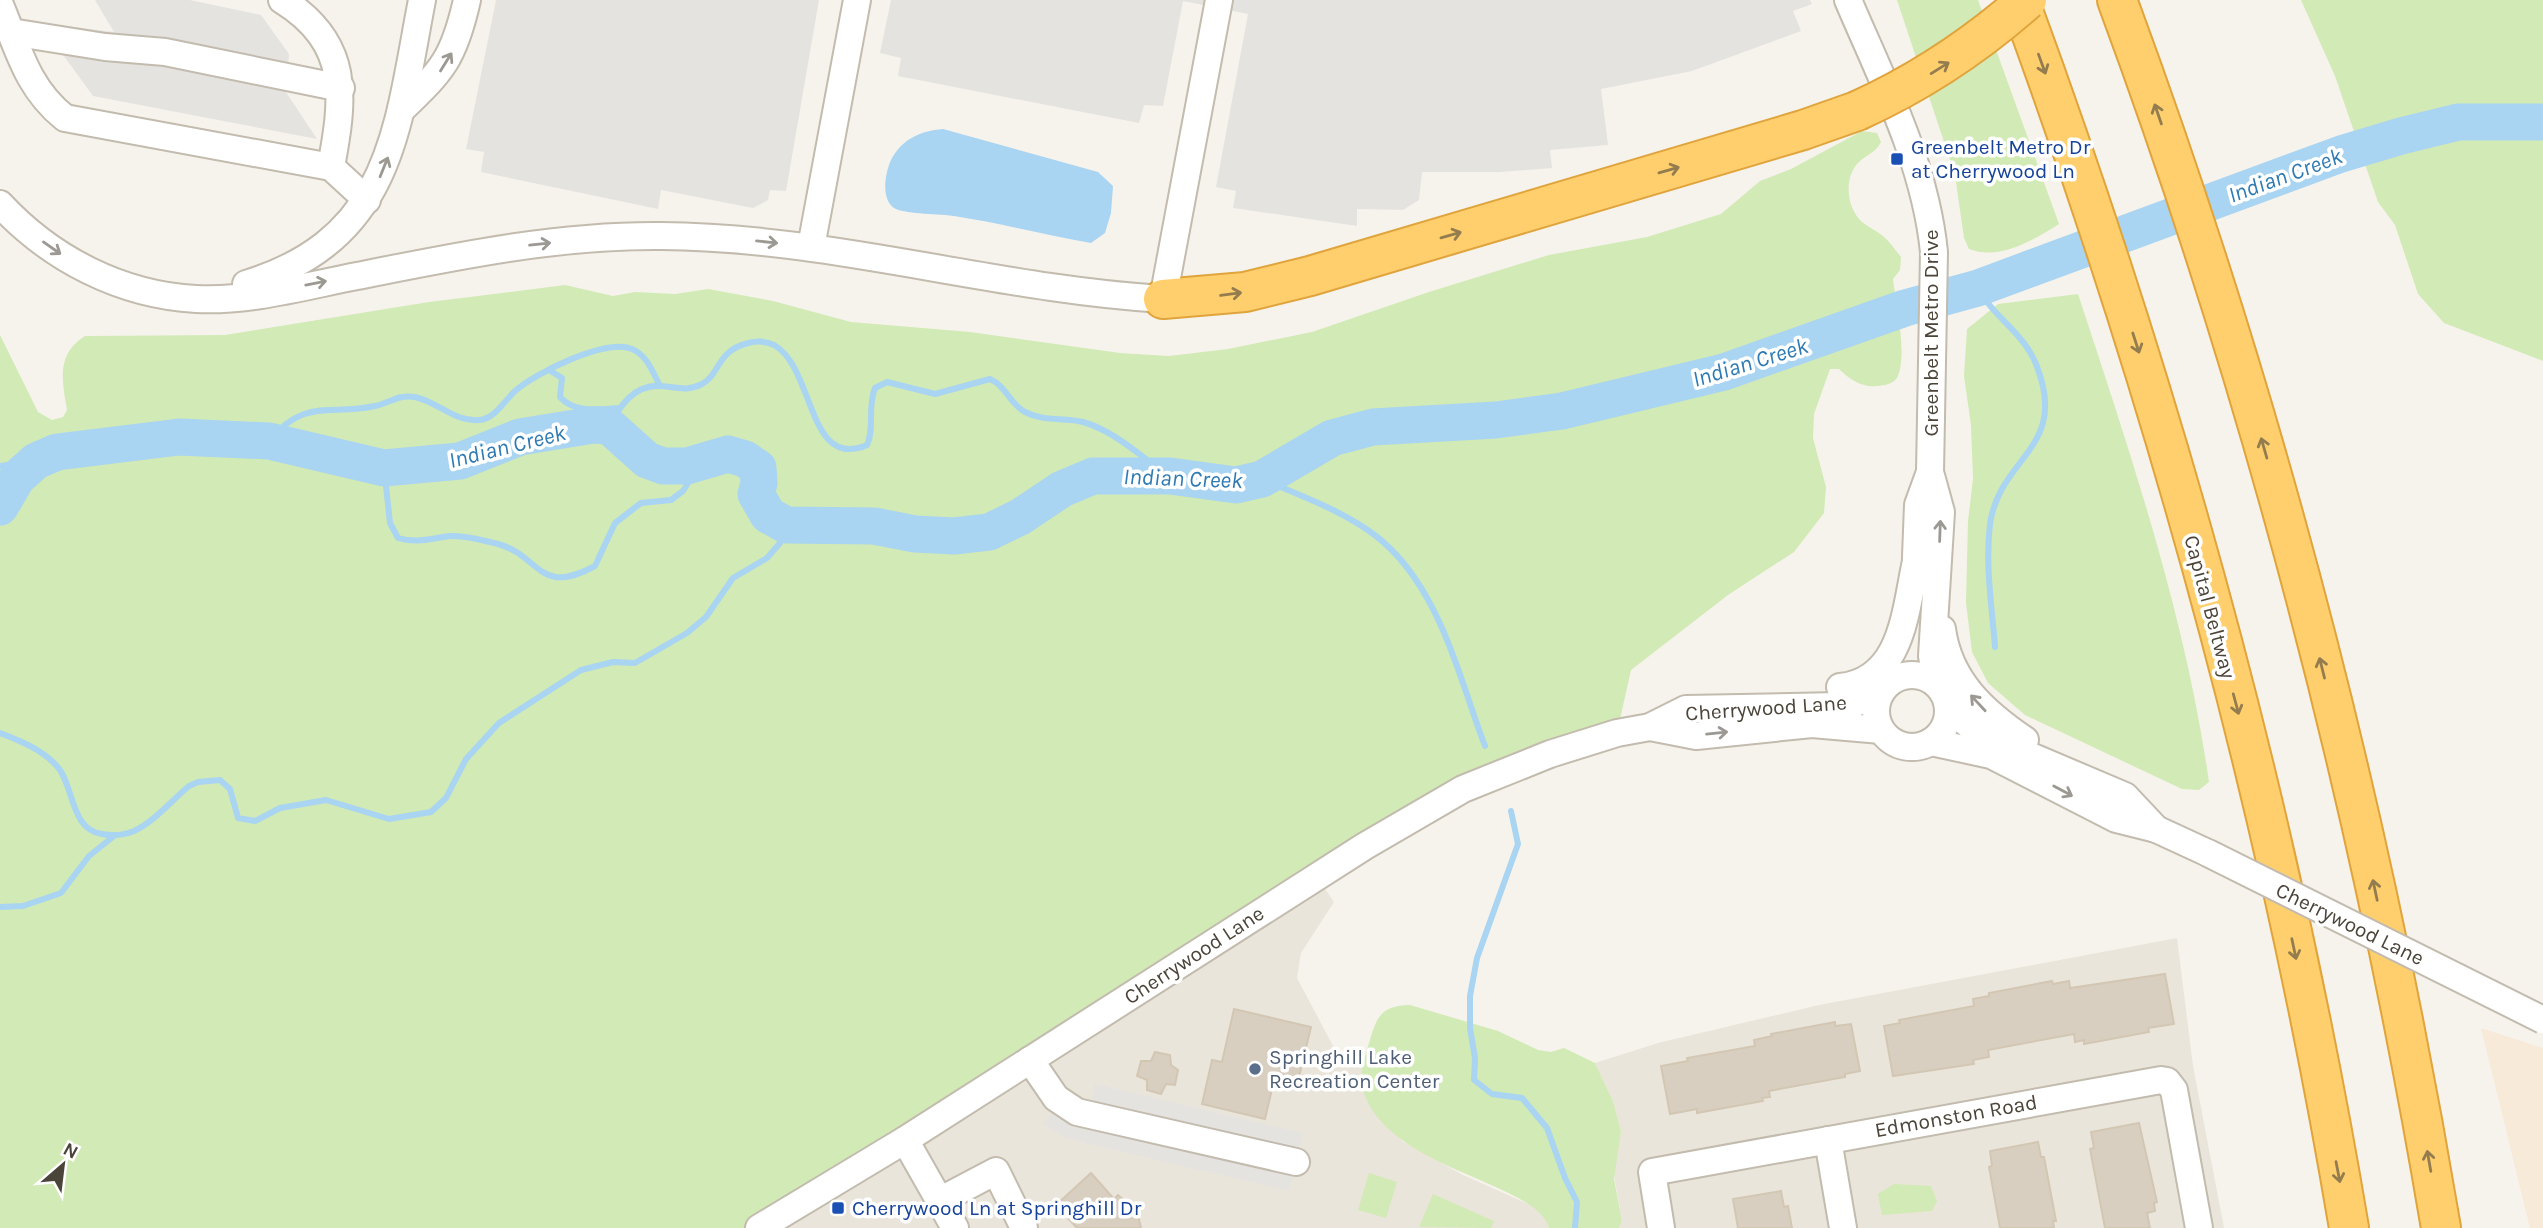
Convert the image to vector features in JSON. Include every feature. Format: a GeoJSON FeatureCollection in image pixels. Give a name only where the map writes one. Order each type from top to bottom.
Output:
{"type":"FeatureCollection","features":[{"type":"Feature","properties":{"kind":"highway","name":"Capital Beltway"},"geometry":{"type":"LineString","coordinates":[[2019,0],[2094,212],[2180,496],[2260,800],[2319,1065],[2348,1228]]}},
{"type":"Feature","properties":{"kind":"highway"},"geometry":{"type":"LineString","coordinates":[[1163,299],[1245,292],[1310,276],[1790,134],[1857,111],[1910,87],[1946,65],[2027,0]]}},
{"type":"Feature","properties":{"kind":"highway"},"geometry":{"type":"LineString","coordinates":[[2117,0],[2180,178],[2273,479],[2325,682],[2402,1017],[2441,1228]]}},
{"type":"Feature","properties":{"kind":"street"},"geometry":{"type":"LineString","coordinates":[[282,0],[311,23],[329,46],[341,88],[331,167]]}},
{"type":"Feature","properties":{"kind":"street"},"geometry":{"type":"LineString","coordinates":[[196,299],[269,277],[301,262],[336,235],[367,200],[390,153],[422,0]]}},
{"type":"Feature","properties":{"kind":"street"},"geometry":{"type":"LineString","coordinates":[[401,110],[446,66],[460,32],[467,0]]}},
{"type":"Feature","properties":{"kind":"street"},"geometry":{"type":"LineString","coordinates":[[811,247],[857,0]]}},
{"type":"Feature","properties":{"kind":"street"},"geometry":{"type":"LineString","coordinates":[[0,204],[20,225],[98,276],[142,291],[196,299],[254,295],[509,247],[594,238],[662,236],[811,247],[1111,296],[1163,299],[1219,0]]}},
{"type":"Feature","properties":{"kind":"street","name":"Greenbelt Metro Drive"},"geometry":{"type":"LineString","coordinates":[[1848,0],[1926,192],[1934,253],[1930,472],[1941,512],[1932,656],[1943,696]]}},
{"type":"Feature","properties":{"kind":"street"},"geometry":{"type":"LineString","coordinates":[[0,5],[33,86],[48,104],[65,118],[331,167],[367,200]]}},
{"type":"Feature","properties":{"kind":"street"},"geometry":{"type":"LineString","coordinates":[[11,32],[105,47],[165,52],[341,88]]}},
{"type":"Feature","properties":{"kind":"street","name":"Greenbelt Metro Drive"},"geometry":{"type":"LineString","coordinates":[[1892,683],[1914,643],[1918,505],[1930,472]]}},
{"type":"Feature","properties":{"kind":"street"},"geometry":{"type":"LineString","coordinates":[[1742,708],[1776,692],[1849,686],[1879,669],[1899,642],[1915,566]]}},
{"type":"Feature","properties":{"kind":"street"},"geometry":{"type":"LineString","coordinates":[[1937,590],[1943,637],[1953,666],[1969,694],[1992,717],[2073,772]]}},
{"type":"Feature","properties":{"kind":"street"},"geometry":{"type":"LineString","coordinates":[[1920,676],[1943,696],[1943,731],[1931,742],[1905,747],[1887,737],[1881,730],[1876,710],[1892,683],[1920,676]]}},
{"type":"Feature","properties":{"kind":"street","name":"Cherrywood Lane"},"geometry":{"type":"LineString","coordinates":[[759,1228],[905,1140],[1434,804],[1549,754],[1617,733],[1650,727],[1686,709],[1839,706],[1855,702],[1892,683]]}},
{"type":"Feature","properties":{"kind":"street","name":"Cherrywood Lane"},"geometry":{"type":"LineString","coordinates":[[1943,696],[1970,726],[1995,741],[2125,796],[2156,828]]}},
{"type":"Feature","properties":{"kind":"street","name":"Cherrywood Lane"},"geometry":{"type":"LineString","coordinates":[[1650,727],[1696,736],[1812,724],[1881,730]]}},
{"type":"Feature","properties":{"kind":"street","name":"Cherrywood Lane"},"geometry":{"type":"LineString","coordinates":[[1931,742],[1991,755],[2116,819],[2156,828],[2543,1020]]}},
{"type":"Feature","properties":{"kind":"street"},"geometry":{"type":"LineString","coordinates":[[1030,1060],[1056,1098],[1077,1112],[1296,1162]]}},
{"type":"Feature","properties":{"kind":"street","name":"Edmonston Road"},"geometry":{"type":"LineString","coordinates":[[1661,1228],[1652,1172],[2153,1080],[2167,1081],[2174,1090],[2199,1228]]}},
{"type":"Feature","properties":{"kind":"street"},"geometry":{"type":"LineString","coordinates":[[905,1140],[955,1228]]}},
{"type":"Feature","properties":{"kind":"street"},"geometry":{"type":"LineString","coordinates":[[1828,1140],[1843,1228]]}},
{"type":"Feature","properties":{"kind":"street"},"geometry":{"type":"LineString","coordinates":[[941,1200],[996,1171],[1024,1228]]}},
{"type":"Feature","properties":{"kind":"shaded area"},"geometry":{"type":"Polygon","coordinates":[[[95,0],[190,0],[261,15],[289,54],[286,92],[317,139],[93,96],[58,48],[57,25],[114,32],[95,0]]]}},
{"type":"Feature","properties":{"kind":"shaded area"},"geometry":{"type":"Polygon","coordinates":[[[496,0],[819,0],[786,191],[770,190],[768,200],[753,208],[661,190],[658,209],[481,172],[484,152],[466,149],[496,0]]]}},
{"type":"Feature","properties":{"kind":"shaded area"},"geometry":{"type":"Polygon","coordinates":[[[891,0],[1810,0],[1812,4],[1793,11],[1801,31],[1692,71],[1601,89],[1608,145],[1550,150],[1552,168],[1500,172],[1422,172],[1419,200],[1403,210],[1357,209],[1357,226],[1233,208],[1236,191],[1216,187],[1248,14],[1183,1],[1163,106],[1144,105],[1139,123],[898,76],[901,58],[880,53],[891,0]]]}},
{"type":"Feature","properties":{"kind":"shaded area"},"geometry":{"type":"Polygon","coordinates":[[[1317,877],[1334,902],[1301,953],[1297,978],[1332,1044],[1338,1052],[1364,1068],[1362,1084],[1402,1141],[1463,1175],[1533,1206],[1546,1219],[1549,1228],[759,1228],[1317,877]]]}},
{"type":"Feature","properties":{"kind":"shaded area"},"geometry":{"type":"Polygon","coordinates":[[[2177,938],[2193,1066],[2224,1228],[1619,1228],[1622,1221],[1613,1169],[1621,1131],[1613,1101],[1595,1063],[1658,1043],[1819,1005],[2177,938]]]}},
{"type":"Feature","properties":{"kind":"shaded area"},"geometry":{"type":"Polygon","coordinates":[[[2481,1028],[2543,1048],[2543,1228],[2530,1228],[2481,1028]]]}},
{"type":"Feature","properties":{"kind":"shaded area"},"geometry":{"type":"Polygon","coordinates":[[[1095,1084],[1303,1133],[1289,1191],[1089,1144],[1061,1136],[1043,1124],[1061,1102],[1088,1115],[1095,1084]]]}},
{"type":"Feature","properties":{"kind":"green space"},"geometry":{"type":"Polygon","coordinates":[[[1897,0],[1978,0],[2059,224],[2004,251],[1980,252],[1969,249],[1964,238],[1955,175],[1897,0]]]}},
{"type":"Feature","properties":{"kind":"green space"},"geometry":{"type":"Polygon","coordinates":[[[2301,0],[2543,0],[2543,361],[2444,323],[2418,294],[2395,225],[2378,202],[2335,76],[2301,0]]]}},
{"type":"Feature","properties":{"kind":"green space"},"geometry":{"type":"Polygon","coordinates":[[[1862,131],[1877,133],[1881,142],[1853,170],[1849,193],[1852,208],[1860,220],[1883,236],[1901,257],[1900,270],[1893,279],[1901,344],[1897,378],[1888,384],[1866,386],[1839,369],[1830,369],[1814,414],[1813,438],[1826,487],[1824,513],[1794,552],[1728,595],[1631,670],[1617,733],[1497,775],[759,1228],[0,1228],[0,335],[38,412],[52,420],[63,417],[67,410],[63,379],[65,360],[69,351],[85,336],[225,335],[429,302],[565,285],[613,296],[635,292],[675,294],[708,289],[773,301],[851,322],[970,332],[1120,353],[1169,356],[1228,349],[1312,332],[1549,255],[1647,237],[1721,214],[1760,181],[1791,169],[1862,131]]]}},
{"type":"Feature","properties":{"kind":"green space"},"geometry":{"type":"Polygon","coordinates":[[[2078,294],[2136,475],[2171,596],[2199,719],[2209,782],[2199,790],[2182,789],[2025,715],[1988,683],[1972,652],[1966,603],[1968,521],[1973,479],[1971,425],[1964,376],[1967,329],[1998,304],[2078,294]]]}},
{"type":"Feature","properties":{"kind":"green space"},"geometry":{"type":"Polygon","coordinates":[[[1410,1005],[1498,1031],[1538,1050],[1551,1052],[1564,1048],[1595,1063],[1613,1101],[1621,1131],[1614,1179],[1622,1221],[1619,1228],[1549,1228],[1538,1212],[1517,1197],[1427,1155],[1398,1137],[1375,1114],[1361,1080],[1372,1033],[1385,1011],[1410,1005]]]}},
{"type":"Feature","properties":{"kind":"green space"},"geometry":{"type":"Polygon","coordinates":[[[1369,1173],[1397,1182],[1386,1218],[1358,1210],[1369,1173]]]}},
{"type":"Feature","properties":{"kind":"green space"},"geometry":{"type":"Polygon","coordinates":[[[1894,1184],[1931,1186],[1937,1201],[1932,1211],[1882,1215],[1878,1194],[1894,1184]]]}},
{"type":"Feature","properties":{"kind":"green space"},"geometry":{"type":"Polygon","coordinates":[[[1433,1194],[1494,1221],[1491,1228],[1419,1227],[1433,1194]]]}},
{"type":"Feature","properties":{"kind":"water"},"geometry":{"type":"Polygon","coordinates":[[[943,129],[1098,172],[1113,186],[1111,213],[1105,233],[1091,243],[971,219],[896,209],[891,205],[886,193],[887,172],[895,153],[912,137],[943,129]]]}},
{"type":"Feature","properties":{"kind":"building"},"geometry":{"type":"Polygon","coordinates":[[[2165,974],[2174,1024],[2148,1028],[2149,1032],[2084,1044],[2084,1040],[2075,1042],[2074,1034],[1988,1050],[1989,1057],[1973,1060],[1974,1064],[1893,1076],[1884,1026],[1900,1023],[1899,1020],[1974,1006],[1973,999],[1989,996],[1989,993],[2052,981],[2053,984],[2069,981],[2070,988],[2165,974]]]}},
{"type":"Feature","properties":{"kind":"building","name":"Springhill Lake Recreation Center"},"geometry":{"type":"Polygon","coordinates":[[[1234,1009],[1311,1027],[1298,1081],[1275,1076],[1265,1119],[1202,1104],[1212,1060],[1222,1062],[1234,1009]]]}},
{"type":"Feature","properties":{"kind":"building"},"geometry":{"type":"Polygon","coordinates":[[[1835,1022],[1835,1026],[1851,1024],[1860,1071],[1845,1074],[1845,1077],[1769,1091],[1770,1097],[1762,1098],[1763,1101],[1697,1113],[1697,1109],[1670,1114],[1661,1066],[1688,1061],[1687,1058],[1755,1046],[1754,1040],[1772,1036],[1771,1034],[1835,1022]]]}},
{"type":"Feature","properties":{"kind":"building"},"geometry":{"type":"Polygon","coordinates":[[[1155,1052],[1170,1055],[1171,1065],[1178,1070],[1175,1085],[1166,1084],[1161,1094],[1147,1090],[1147,1080],[1137,1076],[1141,1061],[1151,1061],[1155,1052]]]}},
{"type":"Feature","properties":{"kind":"building"},"geometry":{"type":"Polygon","coordinates":[[[2139,1123],[2157,1202],[2154,1203],[2155,1211],[2147,1213],[2150,1228],[2105,1228],[2090,1149],[2094,1148],[2091,1132],[2139,1123]]]}},
{"type":"Feature","properties":{"kind":"building"},"geometry":{"type":"Polygon","coordinates":[[[2038,1142],[2041,1157],[2044,1157],[2056,1221],[2053,1221],[2054,1228],[2000,1228],[1989,1167],[1992,1166],[1990,1151],[2038,1142]]]}},
{"type":"Feature","properties":{"kind":"building"},"geometry":{"type":"Polygon","coordinates":[[[1091,1173],[1114,1199],[1118,1195],[1137,1211],[1141,1228],[1077,1228],[1056,1205],[1091,1173]]]}},
{"type":"Feature","properties":{"kind":"building"},"geometry":{"type":"Polygon","coordinates":[[[1781,1191],[1784,1207],[1788,1206],[1792,1228],[1738,1228],[1733,1199],[1781,1191]]]}},
{"type":"Feature","properties":{"kind":"waterway","name":"Indian Creek"},"geometry":{"type":"LineString","coordinates":[[0,507],[17,478],[36,461],[57,452],[179,437],[269,441],[384,468],[460,461],[520,437],[593,425],[609,426],[647,460],[663,466],[687,466],[728,454],[745,459],[758,468],[759,483],[756,494],[768,515],[786,525],[874,526],[915,534],[954,536],[989,532],[1020,517],[1062,489],[1093,476],[1170,476],[1236,485],[1262,479],[1332,438],[1373,427],[1496,420],[1562,411],[1724,372],[1905,308],[1978,288],[2341,154],[2458,122],[2543,122]]}},
{"type":"Feature","properties":{"kind":"waterway"},"geometry":{"type":"LineString","coordinates":[[1978,288],[2024,343],[2036,364],[2044,392],[2045,415],[2039,434],[2006,482],[1996,501],[1990,524],[1989,570],[1995,647]]}},
{"type":"Feature","properties":{"kind":"waterway"},"geometry":{"type":"LineString","coordinates":[[609,426],[623,404],[643,389],[651,386],[686,388],[702,384],[730,352],[748,343],[761,342],[774,345],[787,357],[822,431],[833,444],[847,449],[867,445],[875,388],[887,382],[935,394],[990,379],[1025,412],[1039,417],[1095,426],[1118,438],[1170,476]]}},
{"type":"Feature","properties":{"kind":"waterway"},"geometry":{"type":"LineString","coordinates":[[269,441],[282,427],[306,413],[359,409],[404,397],[415,397],[462,418],[485,419],[495,413],[515,391],[538,375],[571,359],[606,348],[632,349],[642,355],[660,386]]}},
{"type":"Feature","properties":{"kind":"waterway"},"geometry":{"type":"LineString","coordinates":[[549,370],[562,378],[560,397],[573,406],[588,409],[619,408]]}},
{"type":"Feature","properties":{"kind":"waterway"},"geometry":{"type":"LineString","coordinates":[[0,466],[36,461]]}},
{"type":"Feature","properties":{"kind":"waterway"},"geometry":{"type":"LineString","coordinates":[[384,468],[390,523],[398,538],[418,541],[456,536],[487,541],[512,550],[551,576],[562,577],[595,566],[615,523],[641,503],[671,500],[683,491],[702,461]]}},
{"type":"Feature","properties":{"kind":"waterway"},"geometry":{"type":"LineString","coordinates":[[1262,479],[1349,519],[1376,536],[1398,556],[1431,605],[1444,633],[1485,746]]}},
{"type":"Feature","properties":{"kind":"waterway"},"geometry":{"type":"LineString","coordinates":[[0,733],[33,747],[48,757],[65,779],[79,818],[92,831],[102,834],[118,835],[134,831],[156,816],[189,786],[198,782],[220,780],[230,789],[238,818],[255,821],[280,808],[326,800],[389,819],[431,812],[446,798],[466,759],[499,723],[581,670],[613,662],[635,663],[687,633],[706,617],[733,578],[767,558],[780,543],[786,525]]}},
{"type":"Feature","properties":{"kind":"waterway"},"geometry":{"type":"LineString","coordinates":[[1511,811],[1518,844],[1477,958],[1470,996],[1474,1080],[1492,1094],[1522,1098],[1547,1128],[1565,1178],[1577,1202],[1575,1228]]}},
{"type":"Feature","properties":{"kind":"waterway"},"geometry":{"type":"LineString","coordinates":[[0,907],[23,906],[61,893],[89,856],[114,836]]}},
{"type":"Feature","properties":{"kind":"place","name":"Greenbelt Metro Dr at Cherrywood Ln"},"geometry":{"type":"Point","coordinates":[1897,159]}},
{"type":"Feature","properties":{"kind":"place","name":"Springhill Lake Recreation Center"},"geometry":{"type":"Point","coordinates":[1255,1069]}},
{"type":"Feature","properties":{"kind":"place","name":"Cherrywood Ln at Springhill Dr"},"geometry":{"type":"Point","coordinates":[838,1208]}}]}
